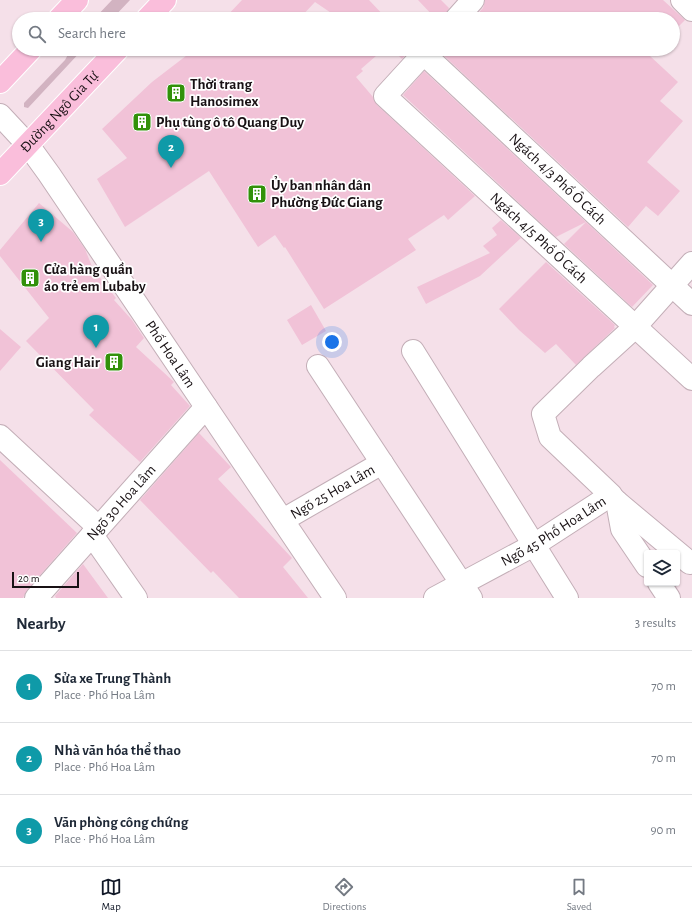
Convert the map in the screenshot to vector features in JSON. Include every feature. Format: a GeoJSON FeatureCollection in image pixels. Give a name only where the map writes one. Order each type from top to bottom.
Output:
{"type":"FeatureCollection","features":[{"type":"Feature","properties":{"kind":"main road"},"geometry":{"type":"LineString","coordinates":[[66,12],[77,0]]}},
{"type":"Feature","properties":{"kind":"main road"},"geometry":{"type":"LineString","coordinates":[[154,12],[165,0]]}},
{"type":"Feature","properties":{"kind":"main road"},"geometry":{"type":"LineString","coordinates":[[0,82],[24,56]]}},
{"type":"Feature","properties":{"kind":"main road","name":"Đường Ngô Gia Tự"},"geometry":{"type":"LineString","coordinates":[[0,174],[111,56]]}},
{"type":"Feature","properties":{"kind":"street"},"geometry":{"type":"LineString","coordinates":[[462,12],[473,0]]}},
{"type":"Feature","properties":{"kind":"street"},"geometry":{"type":"LineString","coordinates":[[682,0],[692,10]]}},
{"type":"Feature","properties":{"kind":"street","name":"Ngách 4/5 Phố Ô Cách"},"geometry":{"type":"LineString","coordinates":[[421,56],[385,96],[692,379]]}},
{"type":"Feature","properties":{"kind":"street","name":"Ngách 4/3 Phố Ô Cách"},"geometry":{"type":"LineString","coordinates":[[431,56],[692,304]]}},
{"type":"Feature","properties":{"kind":"street","name":"Phố Hoa Lâm"},"geometry":{"type":"LineString","coordinates":[[0,115],[28,145],[336,598]]}},
{"type":"Feature","properties":{"kind":"street"},"geometry":{"type":"LineString","coordinates":[[635,327],[692,263]]}},
{"type":"Feature","properties":{"kind":"street","name":"Ngõ 45 Phố Hoa Lâm"},"geometry":{"type":"LineString","coordinates":[[435,598],[467,591],[534,545],[614,498],[550,437],[543,414],[591,366],[635,327]]}},
{"type":"Feature","properties":{"kind":"street"},"geometry":{"type":"LineString","coordinates":[[413,351],[566,598]]}},
{"type":"Feature","properties":{"kind":"street"},"geometry":{"type":"LineString","coordinates":[[318,366],[467,591]]}},
{"type":"Feature","properties":{"kind":"street","name":"Ngõ 30 Hoa Lâm"},"geometry":{"type":"LineString","coordinates":[[36,598],[206,407]]}},
{"type":"Feature","properties":{"kind":"street"},"geometry":{"type":"LineString","coordinates":[[0,436],[95,531],[136,598]]}},
{"type":"Feature","properties":{"kind":"street","name":"Ngõ 25 Hoa Lâm"},"geometry":{"type":"LineString","coordinates":[[283,520],[382,463]]}},
{"type":"Feature","properties":{"kind":"street"},"geometry":{"type":"LineString","coordinates":[[614,498],[690,563]]}},
{"type":"Feature","properties":{"kind":"street"},"geometry":{"type":"LineString","coordinates":[[614,498],[622,530],[644,562]]}},
{"type":"Feature","properties":{"kind":"street"},"geometry":{"type":"LineString","coordinates":[[661,586],[669,598]]}},
{"type":"Feature","properties":{"kind":"shaded area"},"geometry":{"type":"Polygon","coordinates":[[[112,0],[130,0],[119,12],[101,12],[112,0]]]}},
{"type":"Feature","properties":{"kind":"shaded area"},"geometry":{"type":"Polygon","coordinates":[[[67,56],[76,56],[28,108],[24,107],[24,103],[67,56]]]}},
{"type":"Feature","properties":{"kind":"building"},"geometry":{"type":"Polygon","coordinates":[[[242,0],[369,0],[380,12],[330,12],[315,2],[306,12],[231,12],[242,0]]]}},
{"type":"Feature","properties":{"kind":"building"},"geometry":{"type":"Polygon","coordinates":[[[418,0],[441,0],[449,8],[447,12],[429,12],[418,0]]]}},
{"type":"Feature","properties":{"kind":"building"},"geometry":{"type":"Polygon","coordinates":[[[485,0],[663,0],[676,12],[479,12],[483,8],[485,0]]]}},
{"type":"Feature","properties":{"kind":"building"},"geometry":{"type":"Polygon","coordinates":[[[680,15],[685,20],[680,25],[680,15]]]}},
{"type":"Feature","properties":{"kind":"building"},"geometry":{"type":"Polygon","coordinates":[[[186,56],[376,56],[361,69],[363,71],[356,77],[373,97],[377,105],[475,196],[448,220],[444,215],[408,239],[416,250],[324,309],[285,247],[284,248],[275,235],[258,247],[209,171],[125,227],[97,179],[127,158],[102,129],[152,82],[186,56]]]}},
{"type":"Feature","properties":{"kind":"building"},"geometry":{"type":"Polygon","coordinates":[[[444,56],[650,56],[678,82],[660,101],[683,121],[647,162],[680,191],[658,216],[646,206],[628,227],[444,56]]]}},
{"type":"Feature","properties":{"kind":"building"},"geometry":{"type":"Polygon","coordinates":[[[424,71],[586,222],[556,237],[403,95],[424,71]]]}},
{"type":"Feature","properties":{"kind":"building"},"geometry":{"type":"Polygon","coordinates":[[[39,203],[73,232],[85,249],[93,269],[116,298],[114,300],[132,320],[144,338],[136,347],[174,382],[171,385],[190,406],[140,462],[89,415],[94,410],[26,341],[49,318],[0,256],[0,250],[39,203]]]}},
{"type":"Feature","properties":{"kind":"building"},"geometry":{"type":"Polygon","coordinates":[[[501,220],[521,238],[480,276],[426,304],[417,287],[490,253],[483,246],[497,235],[492,228],[501,220]]]}},
{"type":"Feature","properties":{"kind":"building"},"geometry":{"type":"Polygon","coordinates":[[[586,222],[653,285],[632,307],[564,244],[586,222]]]}},
{"type":"Feature","properties":{"kind":"building"},"geometry":{"type":"Polygon","coordinates":[[[546,262],[615,325],[615,328],[576,365],[556,344],[545,353],[519,330],[499,309],[546,262]]]}},
{"type":"Feature","properties":{"kind":"building"},"geometry":{"type":"Polygon","coordinates":[[[311,305],[326,331],[302,345],[287,320],[311,305]]]}},
{"type":"Feature","properties":{"kind":"building"},"geometry":{"type":"Polygon","coordinates":[[[0,329],[21,347],[0,371],[0,329]]]}},
{"type":"Feature","properties":{"kind":"building"},"geometry":{"type":"Polygon","coordinates":[[[199,433],[231,467],[218,479],[292,558],[283,567],[308,598],[239,598],[213,571],[211,573],[140,500],[199,433]]]}},
{"type":"Feature","properties":{"kind":"building"},"geometry":{"type":"Polygon","coordinates":[[[0,460],[77,533],[27,590],[23,598],[0,598],[0,460]]]}},
{"type":"Feature","properties":{"kind":"building"},"geometry":{"type":"Polygon","coordinates":[[[83,564],[108,598],[56,598],[55,596],[83,564]]]}},
{"type":"Feature","properties":{"kind":"place","name":"Thời trang Hanosimex"},"geometry":{"type":"Point","coordinates":[176,93]}},
{"type":"Feature","properties":{"kind":"place","name":"Phụ tùng ô tô Quang Duy"},"geometry":{"type":"Point","coordinates":[142,122]}},
{"type":"Feature","properties":{"kind":"place","name":"Nhà văn hóa thể thao"},"geometry":{"type":"Point","coordinates":[171,168]}},
{"type":"Feature","properties":{"kind":"place","name":"Ủy ban nhân dân Phường Đức Giang"},"geometry":{"type":"Point","coordinates":[257,194]}},
{"type":"Feature","properties":{"kind":"place","name":"Văn phòng công chứng"},"geometry":{"type":"Point","coordinates":[41,242]}},
{"type":"Feature","properties":{"kind":"place","name":"Cửa hàng quần áo trẻ em Lubaby"},"geometry":{"type":"Point","coordinates":[30,278]}},
{"type":"Feature","properties":{"kind":"place","name":"Sửa xe Trung Thành"},"geometry":{"type":"Point","coordinates":[96,348]}},
{"type":"Feature","properties":{"kind":"place","name":"Giang Hair"},"geometry":{"type":"Point","coordinates":[114,362]}}]}
